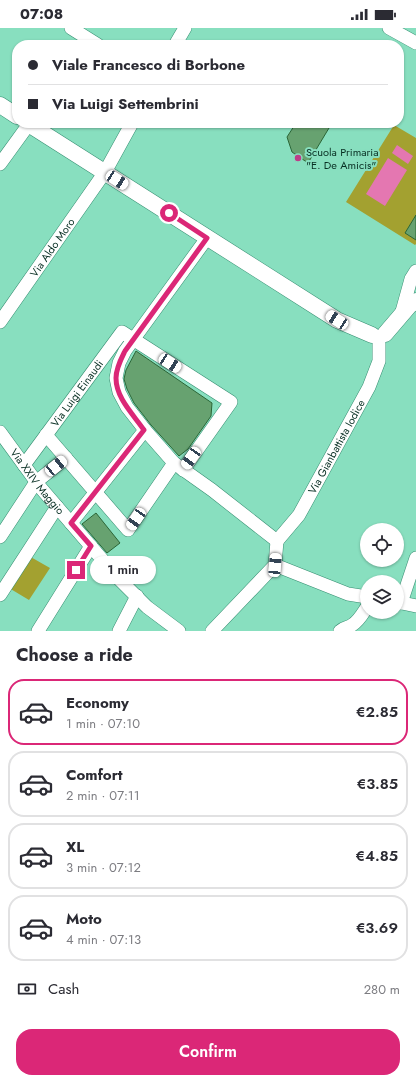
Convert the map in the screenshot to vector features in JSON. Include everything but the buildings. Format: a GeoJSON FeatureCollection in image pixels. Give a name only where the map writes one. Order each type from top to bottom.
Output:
{"type":"FeatureCollection","features":[{"type":"Feature","properties":{"kind":"street"},"geometry":{"type":"LineString","coordinates":[[71,28],[90,40]]}},
{"type":"Feature","properties":{"kind":"street"},"geometry":{"type":"LineString","coordinates":[[179,40],[185,28]]}},
{"type":"Feature","properties":{"kind":"street"},"geometry":{"type":"LineString","coordinates":[[389,28],[416,43]]}},
{"type":"Feature","properties":{"kind":"street"},"geometry":{"type":"LineString","coordinates":[[0,105],[12,113]]}},
{"type":"Feature","properties":{"kind":"street"},"geometry":{"type":"LineString","coordinates":[[0,164],[20,128]]}},
{"type":"Feature","properties":{"kind":"street"},"geometry":{"type":"LineString","coordinates":[[35,128],[337,320],[378,338],[409,306],[416,301]]}},
{"type":"Feature","properties":{"kind":"street","name":"Via Aldo Moro"},"geometry":{"type":"LineString","coordinates":[[0,322],[105,172],[129,128]]}},
{"type":"Feature","properties":{"kind":"street"},"geometry":{"type":"LineString","coordinates":[[207,238],[125,351],[119,364],[116,378],[118,392],[127,407],[144,430],[178,467],[212,490],[277,541],[275,565],[212,631]]}},
{"type":"Feature","properties":{"kind":"street"},"geometry":{"type":"LineString","coordinates":[[401,315],[411,279],[416,271]]}},
{"type":"Feature","properties":{"kind":"street","name":"Via Luigi Einaudi"},"geometry":{"type":"LineString","coordinates":[[24,465],[122,332],[133,339]]}},
{"type":"Feature","properties":{"kind":"street","name":"Via Gianbattista Iodice"},"geometry":{"type":"LineString","coordinates":[[277,541],[299,515],[369,387],[378,361],[378,338]]}},
{"type":"Feature","properties":{"kind":"street"},"geometry":{"type":"LineString","coordinates":[[46,435],[128,530],[231,402],[133,339]]}},
{"type":"Feature","properties":{"kind":"street"},"geometry":{"type":"LineString","coordinates":[[71,523],[144,430]]}},
{"type":"Feature","properties":{"kind":"street","name":"Via XXIV Maggio"},"geometry":{"type":"LineString","coordinates":[[0,432],[36,482],[119,579],[147,607],[179,631]]}},
{"type":"Feature","properties":{"kind":"street"},"geometry":{"type":"LineString","coordinates":[[0,537],[36,482],[66,458]]}},
{"type":"Feature","properties":{"kind":"street"},"geometry":{"type":"LineString","coordinates":[[0,596],[57,507]]}},
{"type":"Feature","properties":{"kind":"street"},"geometry":{"type":"LineString","coordinates":[[38,631],[91,546]]}},
{"type":"Feature","properties":{"kind":"street"},"geometry":{"type":"LineString","coordinates":[[404,590],[416,558]]}},
{"type":"Feature","properties":{"kind":"street"},"geometry":{"type":"LineString","coordinates":[[275,565],[348,594],[360,596]]}},
{"type":"Feature","properties":{"kind":"street"},"geometry":{"type":"LineString","coordinates":[[119,631],[137,596]]}},
{"type":"Feature","properties":{"kind":"street"},"geometry":{"type":"LineString","coordinates":[[404,604],[416,606]]}},
{"type":"Feature","properties":{"kind":"street"},"geometry":{"type":"LineString","coordinates":[[340,631],[343,628],[351,626],[360,617]]}},
{"type":"Feature","properties":{"kind":"shaded area"},"geometry":{"type":"Polygon","coordinates":[[[392,128],[399,128],[416,138],[415,245],[346,202],[392,128]]]}},
{"type":"Feature","properties":{"kind":"shaded area"},"geometry":{"type":"Polygon","coordinates":[[[397,145],[413,156],[408,164],[392,153],[397,145]]]}},
{"type":"Feature","properties":{"kind":"shaded area"},"geometry":{"type":"Polygon","coordinates":[[[388,158],[407,170],[385,206],[366,194],[388,158]]]}},
{"type":"Feature","properties":{"kind":"shaded area"},"geometry":{"type":"Polygon","coordinates":[[[29,556],[50,568],[29,600],[9,588],[29,556]]]}},
{"type":"Feature","properties":{"kind":"place","name":"Scuola Primaria \"E. De Amicis\""},"geometry":{"type":"Point","coordinates":[298,158]}},
{"type":"Feature","properties":{"kind":"route"},"geometry":{"type":"LineString","coordinates":[[76,570],[91,546],[71,523],[144,430],[118,392],[116,378],[119,364],[125,351],[207,238],[169,213]]}}]}
